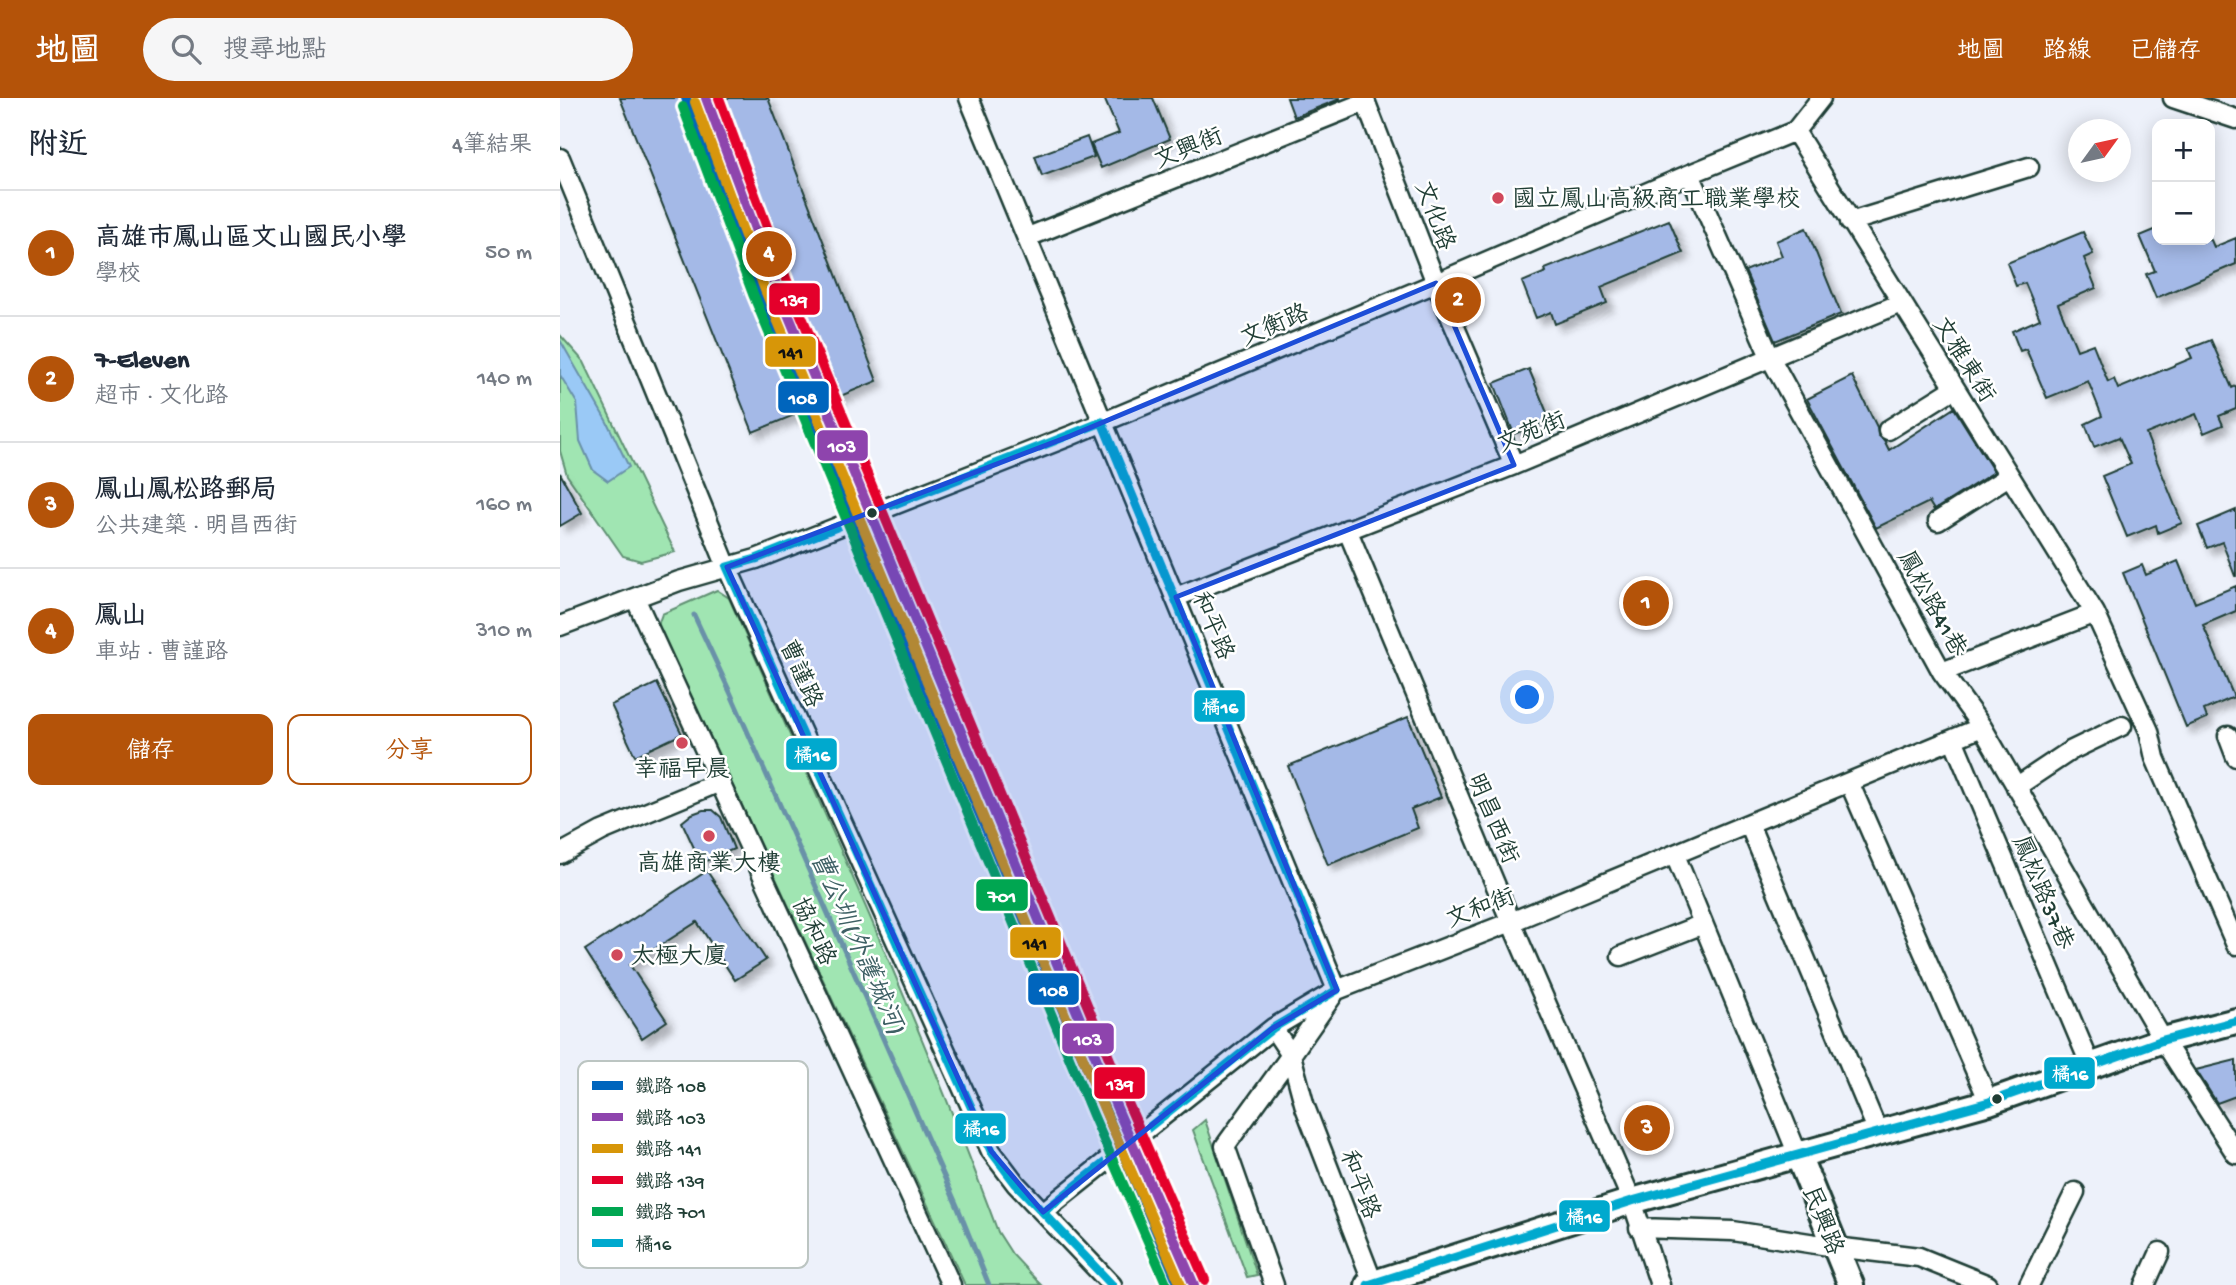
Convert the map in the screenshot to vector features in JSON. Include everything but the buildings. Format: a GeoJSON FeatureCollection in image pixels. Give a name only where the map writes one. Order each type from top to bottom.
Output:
{"type":"FeatureCollection","features":[{"type":"Feature","properties":{"kind":"street","name":"和平路"},"geometry":{"type":"LineString","coordinates":[[970,98],[1336,990]]}},
{"type":"Feature","properties":{"kind":"street","name":"文衡路"},"geometry":{"type":"LineString","coordinates":[[560,626],[635,598],[756,559],[1102,422],[1436,283],[1795,131],[1821,98]]}},
{"type":"Feature","properties":{"kind":"street"},"geometry":{"type":"LineString","coordinates":[[2174,98],[2236,119]]}},
{"type":"Feature","properties":{"kind":"street","name":"文興街"},"geometry":{"type":"LineString","coordinates":[[1028,237],[1365,100]]}},
{"type":"Feature","properties":{"kind":"street","name":"文化路"},"geometry":{"type":"LineString","coordinates":[[1365,100],[1436,283],[1514,465]]}},
{"type":"Feature","properties":{"kind":"street","name":"文雅東街"},"geometry":{"type":"LineString","coordinates":[[1795,131],[2095,613],[2149,731],[2155,758],[2236,945]]}},
{"type":"Feature","properties":{"kind":"street","name":"曹謹路"},"geometry":{"type":"LineString","coordinates":[[560,158],[727,567],[986,1142],[1016,1184],[1112,1285]]}},
{"type":"Feature","properties":{"kind":"street"},"geometry":{"type":"LineString","coordinates":[[1850,222],[2029,167]]}},
{"type":"Feature","properties":{"kind":"street","name":"鳳松路41巷"},"geometry":{"type":"LineString","coordinates":[[1690,174],[1772,359],[1942,672],[1982,727],[2163,1040],[2236,1154]]}},
{"type":"Feature","properties":{"kind":"street","name":"文苑街"},"geometry":{"type":"LineString","coordinates":[[1176,597],[1514,465],[1901,303]]}},
{"type":"Feature","properties":{"kind":"street"},"geometry":{"type":"LineString","coordinates":[[1888,429],[1955,388]]}},
{"type":"Feature","properties":{"kind":"street"},"geometry":{"type":"LineString","coordinates":[[1938,521],[2009,476]]}},
{"type":"Feature","properties":{"kind":"street","name":"明昌西街"},"geometry":{"type":"LineString","coordinates":[[1347,529],[1511,922],[1632,1202],[1660,1285]]}},
{"type":"Feature","properties":{"kind":"street","name":"協和路"},"geometry":{"type":"LineString","coordinates":[[635,598],[951,1285]]}},
{"type":"Feature","properties":{"kind":"street"},"geometry":{"type":"LineString","coordinates":[[1942,672],[2095,613]]}},
{"type":"Feature","properties":{"kind":"street"},"geometry":{"type":"LineString","coordinates":[[2016,787],[2070,751],[2122,726]]}},
{"type":"Feature","properties":{"kind":"street","name":"文和街"},"geometry":{"type":"LineString","coordinates":[[1043,1212],[1273,1028],[1336,990],[1511,922],[1982,727]]}},
{"type":"Feature","properties":{"kind":"street"},"geometry":{"type":"LineString","coordinates":[[2228,736],[2236,757]]}},
{"type":"Feature","properties":{"kind":"street","name":"鳳松路37巷"},"geometry":{"type":"LineString","coordinates":[[1953,739],[2090,1064]]}},
{"type":"Feature","properties":{"kind":"street"},"geometry":{"type":"LineString","coordinates":[[560,854],[603,831],[720,782]]}},
{"type":"Feature","properties":{"kind":"street"},"geometry":{"type":"LineString","coordinates":[[1849,782],[1989,1102]]}},
{"type":"Feature","properties":{"kind":"street"},"geometry":{"type":"LineString","coordinates":[[1749,824],[1878,1132]]}},
{"type":"Feature","properties":{"kind":"street"},"geometry":{"type":"LineString","coordinates":[[1675,855],[1798,1155]]}},
{"type":"Feature","properties":{"kind":"street"},"geometry":{"type":"LineString","coordinates":[[1621,956],[1703,924]]}},
{"type":"Feature","properties":{"kind":"street"},"geometry":{"type":"LineString","coordinates":[[1274,1285],[1225,1146],[1336,990]]}},
{"type":"Feature","properties":{"kind":"street"},"geometry":{"type":"LineString","coordinates":[[1370,1284],[1632,1202],[1989,1102],[2163,1040],[2236,1021]]}},
{"type":"Feature","properties":{"kind":"street","name":"和平路"},"geometry":{"type":"LineString","coordinates":[[1273,1028],[1291,1055],[1305,1107],[1370,1284]]}},
{"type":"Feature","properties":{"kind":"street","name":"民興路"},"geometry":{"type":"LineString","coordinates":[[1798,1155],[1851,1285]]}},
{"type":"Feature","properties":{"kind":"street"},"geometry":{"type":"LineString","coordinates":[[2029,1285],[2075,1192]]}},
{"type":"Feature","properties":{"kind":"street"},"geometry":{"type":"LineString","coordinates":[[1639,1228],[1733,1231],[1919,1257],[1988,1285]]}},
{"type":"Feature","properties":{"kind":"street"},"geometry":{"type":"LineString","coordinates":[[2146,1285],[2160,1252]]}},
{"type":"Feature","properties":{"kind":"highlighted area"},"geometry":{"type":"Polygon","coordinates":[[[1436,283],[1514,465],[1176,597],[1337,990],[1273,1028],[1043,1212],[991,1151],[727,567],[1070,436],[1436,283]]]}},
{"type":"Feature","properties":{"kind":"green space"},"geometry":{"type":"Polygon","coordinates":[[[560,335],[584,362],[675,552],[641,561],[623,556],[567,475],[560,451],[560,335]]]}},
{"type":"Feature","properties":{"kind":"green space"},"geometry":{"type":"Polygon","coordinates":[[[717,590],[729,598],[834,834],[935,1072],[998,1232],[1012,1254],[1041,1285],[965,1285],[658,625],[662,614],[717,590]]]}},
{"type":"Feature","properties":{"kind":"green space"},"geometry":{"type":"Polygon","coordinates":[[[1205,1120],[1257,1275],[1247,1277],[1193,1130],[1205,1120]]]}},
{"type":"Feature","properties":{"kind":"water"},"geometry":{"type":"Polygon","coordinates":[[[560,340],[607,422],[629,467],[608,481],[593,470],[580,441],[577,403],[560,375],[560,340]]]}},
{"type":"Feature","properties":{"kind":"waterway","name":"曹公圳(外護城河)"},"geometry":{"type":"LineString","coordinates":[[694,615],[958,1208],[989,1285]]}},
{"type":"Feature","properties":{"kind":"rail line","name":"108"},"geometry":{"type":"LineString","coordinates":[[686,98],[758,290],[1179,1285]]}},
{"type":"Feature","properties":{"kind":"rail line","name":"103"},"geometry":{"type":"LineString","coordinates":[[706,98],[776,285],[1116,1106],[1194,1285]]}},
{"type":"Feature","properties":{"kind":"rail line","name":"139"},"geometry":{"type":"LineString","coordinates":[[719,98],[787,281],[1127,1101],[1205,1280]]}},
{"type":"Feature","properties":{"kind":"rail line","name":"141"},"geometry":{"type":"LineString","coordinates":[[695,102],[765,290],[1105,1111],[1181,1285]]}},
{"type":"Feature","properties":{"kind":"rail line","name":"701"},"geometry":{"type":"LineString","coordinates":[[683,107],[753,294],[1093,1115],[1167,1285]]}},
{"type":"Feature","properties":{"kind":"transit line","name":"橘16"},"geometry":{"type":"LineString","coordinates":[[1102,422],[1337,990]]}},
{"type":"Feature","properties":{"kind":"transit line","name":"橘16"},"geometry":{"type":"LineString","coordinates":[[727,567],[756,559],[1102,422]]}},
{"type":"Feature","properties":{"kind":"transit line","name":"橘16"},"geometry":{"type":"LineString","coordinates":[[727,567],[991,1151],[1016,1184],[1112,1285]]}},
{"type":"Feature","properties":{"kind":"transit line","name":"橘16"},"geometry":{"type":"LineString","coordinates":[[1043,1212],[1273,1028],[1337,990]]}},
{"type":"Feature","properties":{"kind":"transit line","name":"橘16"},"geometry":{"type":"LineString","coordinates":[[1368,1285],[1632,1201],[1989,1102],[2163,1040],[2236,1021]]}},
{"type":"Feature","properties":{"kind":"place","name":"國立鳳山高級商工職業學校"},"geometry":{"type":"Point","coordinates":[1498,198]}},
{"type":"Feature","properties":{"kind":"place","name":"鳳山"},"geometry":{"type":"Point","coordinates":[769,254]}},
{"type":"Feature","properties":{"kind":"place","name":"7-Eleven"},"geometry":{"type":"Point","coordinates":[1458,300]}},
{"type":"Feature","properties":{"kind":"place","name":"高雄市鳳山區文山國民小學"},"geometry":{"type":"Point","coordinates":[1646,603]}},
{"type":"Feature","properties":{"kind":"place","name":"幸福早晨"},"geometry":{"type":"Point","coordinates":[682,743]}},
{"type":"Feature","properties":{"kind":"place","name":"高雄商業大樓"},"geometry":{"type":"Point","coordinates":[709,836]}},
{"type":"Feature","properties":{"kind":"place","name":"太極大廈"},"geometry":{"type":"Point","coordinates":[617,955]}},
{"type":"Feature","properties":{"kind":"place","name":"鳳山鳳松路郵局"},"geometry":{"type":"Point","coordinates":[1647,1128]}}]}
